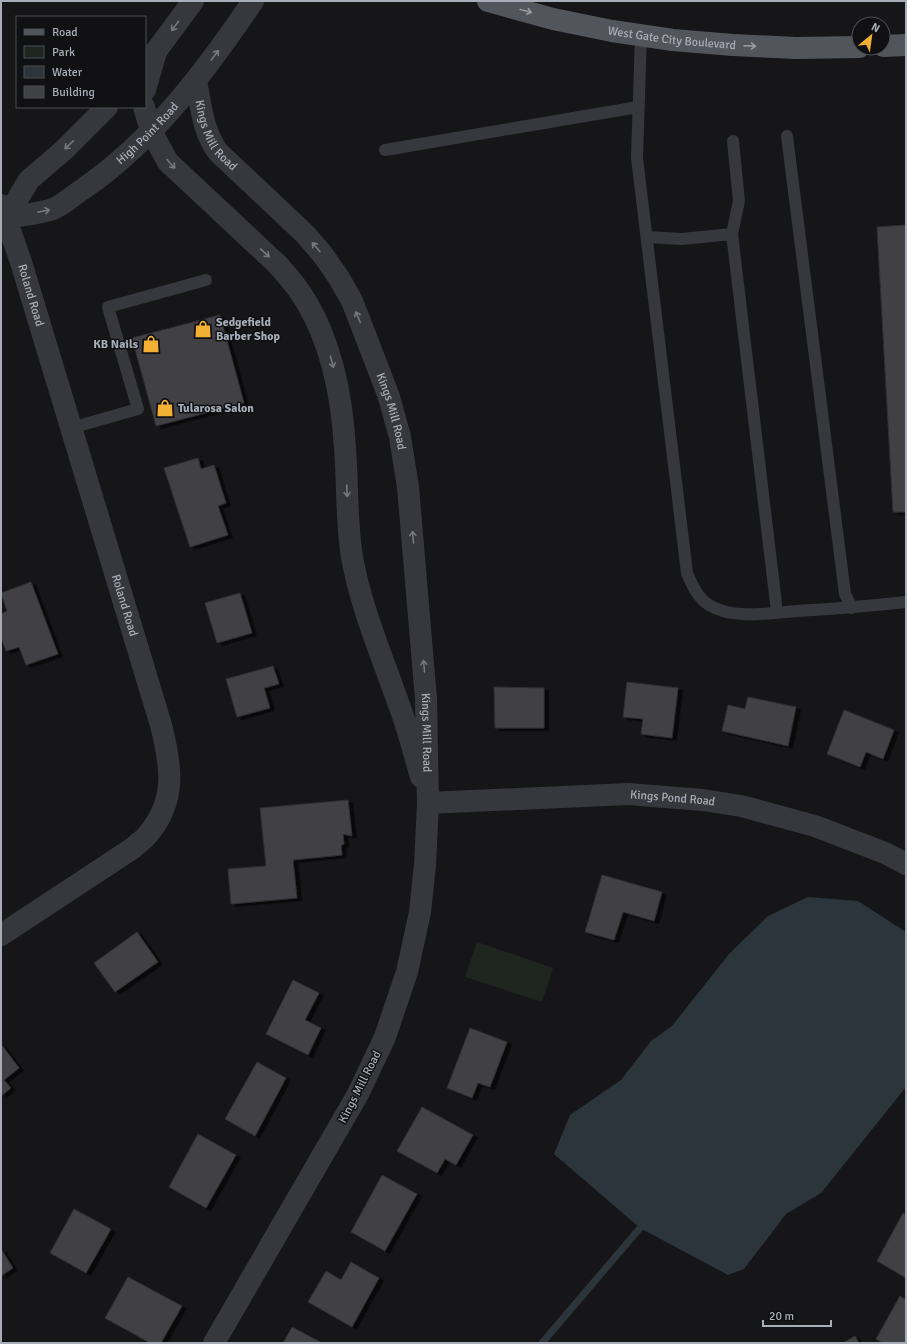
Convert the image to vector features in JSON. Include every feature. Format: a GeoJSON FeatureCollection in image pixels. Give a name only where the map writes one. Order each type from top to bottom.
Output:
{"type":"FeatureCollection","features":[{"type":"Feature","properties":{"kind":"main road","name":"West Gate City Boulevard"},"geometry":{"type":"LineString","coordinates":[[488,1],[553,19],[673,40],[796,48],[851,47]]}},
{"type":"Feature","properties":{"kind":"main road"},"geometry":{"type":"LineString","coordinates":[[891,46],[906,45]]}},
{"type":"Feature","properties":{"kind":"street"},"geometry":{"type":"LineString","coordinates":[[146,84],[151,57],[193,1]]}},
{"type":"Feature","properties":{"kind":"street","name":"High Point Road"},"geometry":{"type":"LineString","coordinates":[[3,215],[55,209],[103,175],[172,110],[196,82],[226,41],[252,1]]}},
{"type":"Feature","properties":{"kind":"street","name":"Kings Mill Road"},"geometry":{"type":"LineString","coordinates":[[196,82],[206,131],[210,142],[218,152],[304,234],[323,255],[339,278],[352,301],[389,397],[400,437],[408,487],[426,699],[428,803],[425,865],[420,912],[407,972],[385,1037],[358,1094],[214,1343]]}},
{"type":"Feature","properties":{"kind":"street"},"geometry":{"type":"LineString","coordinates":[[3,215],[29,180],[64,150],[106,108]]}},
{"type":"Feature","properties":{"kind":"street","name":"Kings Mill Road"},"geometry":{"type":"LineString","coordinates":[[144,108],[151,131],[168,162],[278,265],[294,283],[307,302],[325,341],[336,380],[342,414],[348,525],[352,557],[360,592],[371,628],[400,706],[428,803]]}},
{"type":"Feature","properties":{"kind":"street","name":"Roland Road"},"geometry":{"type":"LineString","coordinates":[[1,935],[133,848],[149,834],[160,816],[168,796],[170,772],[161,725],[21,262],[3,215]]}},
{"type":"Feature","properties":{"kind":"street","name":"Kings Pond Road"},"geometry":{"type":"LineString","coordinates":[[428,803],[628,794],[704,800],[741,806],[815,826],[885,853],[906,864]]}},
{"type":"Feature","properties":{"kind":"lane"},"geometry":{"type":"LineString","coordinates":[[640,35],[637,158],[687,573],[694,590],[709,605],[728,612],[746,614],[852,608],[906,602]]}},
{"type":"Feature","properties":{"kind":"lane"},"geometry":{"type":"LineString","coordinates":[[385,150],[638,108]]}},
{"type":"Feature","properties":{"kind":"lane"},"geometry":{"type":"LineString","coordinates":[[787,136],[845,594],[852,608]]}},
{"type":"Feature","properties":{"kind":"lane"},"geometry":{"type":"LineString","coordinates":[[733,141],[739,201],[732,234],[777,612]]}},
{"type":"Feature","properties":{"kind":"lane"},"geometry":{"type":"LineString","coordinates":[[646,237],[682,239],[732,234]]}},
{"type":"Feature","properties":{"kind":"lane"},"geometry":{"type":"LineString","coordinates":[[71,428],[138,409],[108,307],[206,280]]}},
{"type":"Feature","properties":{"kind":"green space"},"geometry":{"type":"Polygon","coordinates":[[[477,942],[553,968],[542,1002],[465,977],[477,942]]]}},
{"type":"Feature","properties":{"kind":"water"},"geometry":{"type":"Polygon","coordinates":[[[808,897],[858,901],[906,932],[906,1087],[821,1193],[786,1214],[744,1269],[728,1275],[640,1228],[554,1154],[570,1115],[621,1080],[651,1041],[672,1026],[729,954],[768,916],[808,897]]]}},
{"type":"Feature","properties":{"kind":"building"},"geometry":{"type":"Polygon","coordinates":[[[906,225],[906,512],[893,512],[877,227],[906,225]]]}},
{"type":"Feature","properties":{"kind":"building"},"geometry":{"type":"Polygon","coordinates":[[[220,315],[244,403],[156,426],[132,338],[220,315]]]}},
{"type":"Feature","properties":{"kind":"building"},"geometry":{"type":"Polygon","coordinates":[[[198,458],[201,469],[214,465],[226,503],[218,506],[228,535],[190,547],[164,468],[198,458]]]}},
{"type":"Feature","properties":{"kind":"building"},"geometry":{"type":"Polygon","coordinates":[[[31,582],[58,654],[26,665],[19,647],[6,651],[1,638],[1,614],[7,611],[1,593],[31,582]]]}},
{"type":"Feature","properties":{"kind":"building"},"geometry":{"type":"Polygon","coordinates":[[[240,593],[252,633],[217,643],[205,603],[240,593]]]}},
{"type":"Feature","properties":{"kind":"building"},"geometry":{"type":"Polygon","coordinates":[[[273,666],[279,684],[264,688],[270,708],[237,717],[226,679],[273,666]]]}},
{"type":"Feature","properties":{"kind":"building"},"geometry":{"type":"Polygon","coordinates":[[[627,682],[678,688],[672,738],[641,734],[643,719],[623,717],[627,682]]]}},
{"type":"Feature","properties":{"kind":"building"},"geometry":{"type":"Polygon","coordinates":[[[494,687],[544,688],[544,728],[495,728],[494,687]]]}},
{"type":"Feature","properties":{"kind":"building"},"geometry":{"type":"Polygon","coordinates":[[[748,697],[796,707],[788,746],[722,731],[728,705],[745,709],[748,697]]]}},
{"type":"Feature","properties":{"kind":"building"},"geometry":{"type":"Polygon","coordinates":[[[844,710],[894,730],[883,759],[866,752],[860,767],[827,754],[844,710]]]}},
{"type":"Feature","properties":{"kind":"building"},"geometry":{"type":"Polygon","coordinates":[[[348,800],[352,836],[343,834],[344,844],[341,846],[342,855],[293,860],[297,898],[231,904],[228,869],[266,866],[260,808],[348,800]]]}},
{"type":"Feature","properties":{"kind":"building"},"geometry":{"type":"Polygon","coordinates":[[[602,875],[662,892],[654,921],[623,912],[614,940],[585,932],[602,875]]]}},
{"type":"Feature","properties":{"kind":"building"},"geometry":{"type":"Polygon","coordinates":[[[137,932],[158,962],[115,992],[94,963],[137,932]]]}},
{"type":"Feature","properties":{"kind":"building"},"geometry":{"type":"Polygon","coordinates":[[[293,980],[319,993],[305,1020],[321,1028],[308,1055],[266,1034],[293,980]]]}},
{"type":"Feature","properties":{"kind":"building"},"geometry":{"type":"Polygon","coordinates":[[[470,1028],[507,1042],[490,1087],[478,1083],[472,1098],[447,1088],[470,1028]]]}},
{"type":"Feature","properties":{"kind":"building"},"geometry":{"type":"Polygon","coordinates":[[[1,1044],[19,1068],[4,1080],[11,1088],[1,1096],[1,1044]]]}},
{"type":"Feature","properties":{"kind":"building"},"geometry":{"type":"Polygon","coordinates":[[[257,1062],[286,1078],[255,1136],[225,1119],[257,1062]]]}},
{"type":"Feature","properties":{"kind":"building"},"geometry":{"type":"Polygon","coordinates":[[[422,1107],[473,1135],[456,1165],[445,1159],[437,1173],[397,1151],[422,1107]]]}},
{"type":"Feature","properties":{"kind":"building"},"geometry":{"type":"Polygon","coordinates":[[[198,1134],[236,1155],[206,1208],[169,1187],[198,1134]]]}},
{"type":"Feature","properties":{"kind":"building"},"geometry":{"type":"Polygon","coordinates":[[[382,1175],[417,1194],[385,1251],[351,1232],[382,1175]]]}},
{"type":"Feature","properties":{"kind":"building"},"geometry":{"type":"Polygon","coordinates":[[[74,1209],[111,1229],[86,1273],[50,1253],[74,1209]]]}},
{"type":"Feature","properties":{"kind":"building"},"geometry":{"type":"Polygon","coordinates":[[[903,1213],[906,1215],[906,1278],[877,1261],[903,1213]]]}},
{"type":"Feature","properties":{"kind":"building"},"geometry":{"type":"Polygon","coordinates":[[[1,1249],[13,1268],[1,1276],[1,1249]]]}},
{"type":"Feature","properties":{"kind":"building"},"geometry":{"type":"Polygon","coordinates":[[[351,1262],[379,1278],[352,1327],[308,1302],[326,1271],[341,1280],[351,1262]]]}},
{"type":"Feature","properties":{"kind":"building"},"geometry":{"type":"Polygon","coordinates":[[[128,1277],[182,1306],[161,1343],[150,1343],[105,1318],[128,1277]]]}},
{"type":"Feature","properties":{"kind":"building"},"geometry":{"type":"Polygon","coordinates":[[[900,1296],[906,1300],[906,1343],[883,1343],[876,1339],[900,1296]]]}},
{"type":"Feature","properties":{"kind":"building"},"geometry":{"type":"Polygon","coordinates":[[[292,1327],[322,1343],[283,1343],[292,1327]]]}},
{"type":"Feature","properties":{"kind":"building"},"geometry":{"type":"Polygon","coordinates":[[[855,1336],[859,1343],[843,1343],[855,1336]]]}},
{"type":"Feature","properties":{"kind":"waterway"},"geometry":{"type":"LineString","coordinates":[[542,1343],[640,1228]]}},
{"type":"Feature","properties":{"kind":"place","name":"Sedgefield Barber Shop"},"geometry":{"type":"Point","coordinates":[203,329]}},
{"type":"Feature","properties":{"kind":"place","name":"KB Nails"},"geometry":{"type":"Point","coordinates":[151,344]}},
{"type":"Feature","properties":{"kind":"place","name":"Tularosa Salon"},"geometry":{"type":"Point","coordinates":[165,408]}}]}
